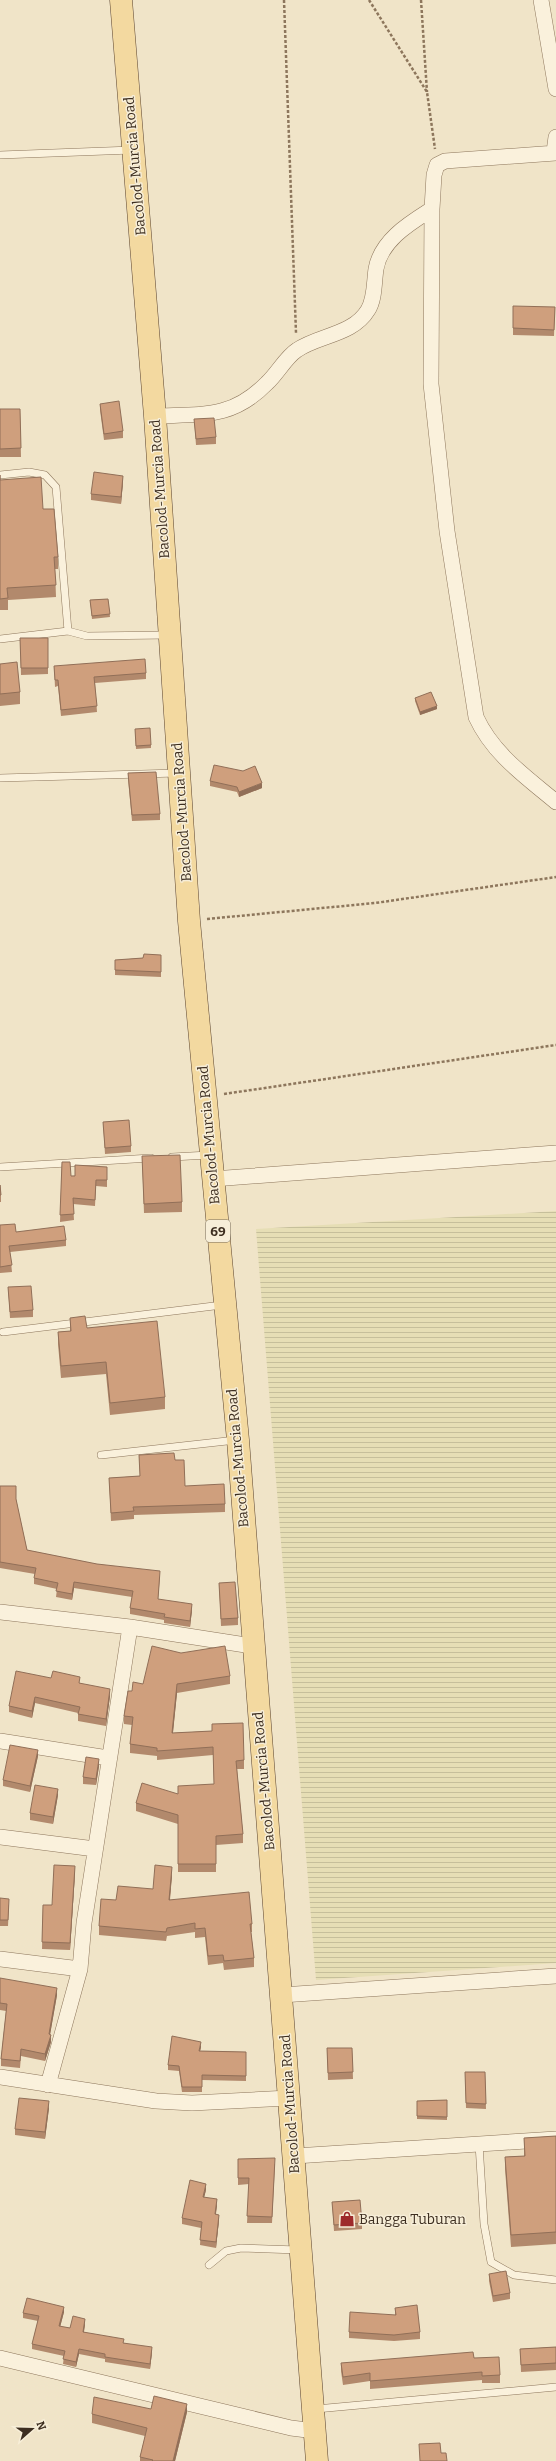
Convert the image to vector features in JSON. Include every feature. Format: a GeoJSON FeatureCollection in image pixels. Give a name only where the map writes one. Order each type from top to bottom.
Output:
{"type":"FeatureCollection","features":[{"type":"Feature","properties":{"kind":"main road","name":"Bacolod-Murcia Road"},"geometry":{"type":"LineString","coordinates":[[121,0],[155,416],[189,921],[238,1440],[252,1646],[282,1995],[318,2461]]}},
{"type":"Feature","properties":{"kind":"street"},"geometry":{"type":"LineString","coordinates":[[541,0],[556,89]]}},
{"type":"Feature","properties":{"kind":"street"},"geometry":{"type":"LineString","coordinates":[[556,138],[555,153],[446,161],[437,165],[434,175],[432,209],[431,384],[447,531],[476,717],[484,735],[499,754],[556,802]]}},
{"type":"Feature","properties":{"kind":"street"},"geometry":{"type":"LineString","coordinates":[[155,416],[219,413],[243,403],[253,398],[297,350],[359,321],[368,309],[376,267],[391,239],[432,209]]}},
{"type":"Feature","properties":{"kind":"street"},"geometry":{"type":"LineString","coordinates":[[213,1179],[556,1153]]}},
{"type":"Feature","properties":{"kind":"street"},"geometry":{"type":"LineString","coordinates":[[0,1612],[130,1627],[252,1646]]}},
{"type":"Feature","properties":{"kind":"street"},"geometry":{"type":"LineString","coordinates":[[48,2085],[80,1969],[84,1923],[108,1758],[130,1627]]}},
{"type":"Feature","properties":{"kind":"street"},"geometry":{"type":"LineString","coordinates":[[0,1741],[108,1758]]}},
{"type":"Feature","properties":{"kind":"street"},"geometry":{"type":"LineString","coordinates":[[0,1837],[95,1849]]}},
{"type":"Feature","properties":{"kind":"street"},"geometry":{"type":"LineString","coordinates":[[0,1959],[80,1969]]}},
{"type":"Feature","properties":{"kind":"street"},"geometry":{"type":"LineString","coordinates":[[282,1995],[556,1976]]}},
{"type":"Feature","properties":{"kind":"street"},"geometry":{"type":"LineString","coordinates":[[0,2077],[156,2102],[192,2103],[289,2098]]}},
{"type":"Feature","properties":{"kind":"street"},"geometry":{"type":"LineString","coordinates":[[295,2156],[556,2139]]}},
{"type":"Feature","properties":{"kind":"street"},"geometry":{"type":"LineString","coordinates":[[0,2358],[291,2428],[314,2420]]}},
{"type":"Feature","properties":{"kind":"lane"},"geometry":{"type":"LineString","coordinates":[[0,155],[133,150]]}},
{"type":"Feature","properties":{"kind":"lane"},"geometry":{"type":"LineString","coordinates":[[0,474],[29,472],[45,476],[56,487],[68,631]]}},
{"type":"Feature","properties":{"kind":"lane"},"geometry":{"type":"LineString","coordinates":[[0,639],[68,631],[87,636],[170,635]]}},
{"type":"Feature","properties":{"kind":"lane"},"geometry":{"type":"LineString","coordinates":[[0,778],[179,773]]}},
{"type":"Feature","properties":{"kind":"lane"},"geometry":{"type":"LineString","coordinates":[[164,1157],[211,1155]]}},
{"type":"Feature","properties":{"kind":"lane"},"geometry":{"type":"LineString","coordinates":[[0,1167],[156,1157]]}},
{"type":"Feature","properties":{"kind":"lane"},"geometry":{"type":"LineString","coordinates":[[3,1332],[225,1304]]}},
{"type":"Feature","properties":{"kind":"lane"},"geometry":{"type":"LineString","coordinates":[[101,1455],[238,1440]]}},
{"type":"Feature","properties":{"kind":"lane"},"geometry":{"type":"LineString","coordinates":[[479,2144],[484,2224],[492,2262],[514,2275],[556,2280]]}},
{"type":"Feature","properties":{"kind":"lane"},"geometry":{"type":"LineString","coordinates":[[209,2265],[226,2251],[241,2248],[302,2251]]}},
{"type":"Feature","properties":{"kind":"lane"},"geometry":{"type":"LineString","coordinates":[[314,2420],[556,2387]]}},
{"type":"Feature","properties":{"kind":"path"},"geometry":{"type":"LineString","coordinates":[[284,0],[297,350]]}},
{"type":"Feature","properties":{"kind":"path"},"geometry":{"type":"LineString","coordinates":[[369,0],[427,92]]}},
{"type":"Feature","properties":{"kind":"path"},"geometry":{"type":"LineString","coordinates":[[421,0],[427,92],[437,165]]}},
{"type":"Feature","properties":{"kind":"path"},"geometry":{"type":"LineString","coordinates":[[189,921],[375,903],[556,877]]}},
{"type":"Feature","properties":{"kind":"path"},"geometry":{"type":"LineString","coordinates":[[206,1097],[556,1045]]}},
{"type":"Feature","properties":{"kind":"shaded area"},"geometry":{"type":"Polygon","coordinates":[[[556,1211],[556,1963],[316,1980],[256,1229],[556,1211]]]}},
{"type":"Feature","properties":{"kind":"building"},"geometry":{"type":"Polygon","coordinates":[[[513,306],[555,307],[554,330],[513,328],[513,306]]]}},
{"type":"Feature","properties":{"kind":"building"},"geometry":{"type":"Polygon","coordinates":[[[119,401],[123,431],[104,434],[100,404],[119,401]]]}},
{"type":"Feature","properties":{"kind":"building"},"geometry":{"type":"Polygon","coordinates":[[[0,409],[20,409],[21,448],[0,449],[0,409]]]}},
{"type":"Feature","properties":{"kind":"building"},"geometry":{"type":"Polygon","coordinates":[[[214,418],[216,437],[196,439],[194,419],[214,418]]]}},
{"type":"Feature","properties":{"kind":"building"},"geometry":{"type":"Polygon","coordinates":[[[94,472],[123,476],[121,497],[91,494],[94,472]]]}},
{"type":"Feature","properties":{"kind":"building"},"geometry":{"type":"Polygon","coordinates":[[[41,477],[43,509],[54,509],[58,557],[54,557],[56,585],[7,588],[8,598],[0,599],[0,480],[41,477]]]}},
{"type":"Feature","properties":{"kind":"building"},"geometry":{"type":"Polygon","coordinates":[[[108,599],[110,614],[92,616],[90,600],[108,599]]]}},
{"type":"Feature","properties":{"kind":"building"},"geometry":{"type":"Polygon","coordinates":[[[20,638],[48,638],[48,668],[21,668],[20,638]]]}},
{"type":"Feature","properties":{"kind":"building"},"geometry":{"type":"Polygon","coordinates":[[[145,659],[146,673],[94,677],[97,706],[61,710],[58,680],[55,680],[54,666],[145,659]]]}},
{"type":"Feature","properties":{"kind":"building"},"geometry":{"type":"Polygon","coordinates":[[[17,662],[20,692],[0,694],[0,664],[17,662]]]}},
{"type":"Feature","properties":{"kind":"building"},"geometry":{"type":"Polygon","coordinates":[[[431,692],[437,706],[420,712],[415,698],[431,692]]]}},
{"type":"Feature","properties":{"kind":"building"},"geometry":{"type":"Polygon","coordinates":[[[150,728],[151,745],[136,746],[135,729],[150,728]]]}},
{"type":"Feature","properties":{"kind":"building"},"geometry":{"type":"Polygon","coordinates":[[[214,765],[243,771],[255,766],[262,783],[239,792],[237,787],[210,781],[214,765]]]}},
{"type":"Feature","properties":{"kind":"building"},"geometry":{"type":"Polygon","coordinates":[[[156,772],[160,814],[132,815],[128,773],[156,772]]]}},
{"type":"Feature","properties":{"kind":"building"},"geometry":{"type":"Polygon","coordinates":[[[144,954],[161,955],[161,972],[115,970],[115,960],[143,958],[144,954]]]}},
{"type":"Feature","properties":{"kind":"building"},"geometry":{"type":"Polygon","coordinates":[[[129,1120],[131,1146],[105,1148],[103,1122],[129,1120]]]}},
{"type":"Feature","properties":{"kind":"building"},"geometry":{"type":"Polygon","coordinates":[[[180,1155],[182,1202],[144,1204],[142,1156],[180,1155]]]}},
{"type":"Feature","properties":{"kind":"building"},"geometry":{"type":"Polygon","coordinates":[[[62,1162],[70,1162],[71,1176],[75,1176],[75,1165],[107,1167],[107,1180],[96,1180],[95,1200],[73,1198],[74,1214],[60,1215],[62,1162]]]}},
{"type":"Feature","properties":{"kind":"building"},"geometry":{"type":"Polygon","coordinates":[[[15,1224],[16,1232],[64,1226],[66,1240],[9,1246],[12,1265],[0,1267],[0,1225],[15,1224]]]}},
{"type":"Feature","properties":{"kind":"building"},"geometry":{"type":"Polygon","coordinates":[[[31,1286],[33,1310],[10,1312],[8,1287],[31,1286]]]}},
{"type":"Feature","properties":{"kind":"building"},"geometry":{"type":"Polygon","coordinates":[[[85,1316],[87,1328],[157,1321],[165,1397],[110,1403],[106,1362],[61,1366],[58,1332],[71,1331],[70,1318],[85,1316]]]}},
{"type":"Feature","properties":{"kind":"building"},"geometry":{"type":"Polygon","coordinates":[[[174,1453],[175,1460],[184,1460],[185,1486],[224,1484],[225,1504],[133,1507],[134,1511],[111,1513],[109,1478],[140,1476],[139,1455],[174,1453]]]}},
{"type":"Feature","properties":{"kind":"building"},"geometry":{"type":"Polygon","coordinates":[[[0,1486],[16,1486],[16,1499],[27,1550],[97,1564],[160,1571],[158,1599],[192,1604],[190,1621],[164,1617],[165,1614],[130,1608],[133,1591],[74,1582],[72,1594],[56,1591],[58,1583],[34,1578],[36,1568],[0,1562],[0,1486]]]}},
{"type":"Feature","properties":{"kind":"building"},"geometry":{"type":"Polygon","coordinates":[[[235,1582],[238,1618],[221,1619],[219,1583],[235,1582]]]}},
{"type":"Feature","properties":{"kind":"building"},"geometry":{"type":"Polygon","coordinates":[[[152,1646],[181,1653],[225,1646],[230,1676],[177,1684],[172,1733],[212,1731],[212,1724],[243,1723],[244,1760],[236,1761],[243,1834],[216,1836],[216,1864],[178,1864],[178,1815],[136,1803],[142,1783],[178,1794],[178,1786],[214,1784],[213,1747],[157,1751],[157,1748],[130,1744],[133,1717],[124,1716],[128,1691],[132,1691],[133,1682],[143,1684],[152,1646]]]}},
{"type":"Feature","properties":{"kind":"building"},"geometry":{"type":"Polygon","coordinates":[[[16,1671],[51,1678],[53,1671],[80,1677],[79,1683],[110,1689],[106,1719],[78,1714],[80,1707],[35,1697],[32,1711],[9,1706],[16,1671]]]}},
{"type":"Feature","properties":{"kind":"building"},"geometry":{"type":"Polygon","coordinates":[[[10,1745],[38,1750],[30,1786],[3,1780],[10,1745]]]}},
{"type":"Feature","properties":{"kind":"building"},"geometry":{"type":"Polygon","coordinates":[[[86,1757],[99,1759],[96,1779],[83,1777],[86,1757]]]}},
{"type":"Feature","properties":{"kind":"building"},"geometry":{"type":"Polygon","coordinates":[[[35,1785],[58,1789],[53,1817],[30,1813],[35,1785]]]}},
{"type":"Feature","properties":{"kind":"building"},"geometry":{"type":"Polygon","coordinates":[[[54,1865],[75,1866],[70,1943],[42,1942],[43,1905],[52,1905],[54,1865]]]}},
{"type":"Feature","properties":{"kind":"building"},"geometry":{"type":"Polygon","coordinates":[[[155,1865],[172,1867],[169,1900],[249,1892],[252,1924],[250,1924],[254,1958],[224,1961],[223,1955],[208,1956],[205,1928],[195,1929],[195,1923],[167,1928],[166,1932],[99,1926],[101,1899],[116,1900],[118,1886],[153,1889],[155,1865]]]}},
{"type":"Feature","properties":{"kind":"building"},"geometry":{"type":"Polygon","coordinates":[[[0,1898],[9,1899],[8,1920],[0,1920],[0,1898]]]}},
{"type":"Feature","properties":{"kind":"building"},"geometry":{"type":"Polygon","coordinates":[[[0,1978],[57,1988],[49,2034],[51,2035],[45,2054],[21,2049],[20,2061],[1,2059],[7,2004],[0,2003],[0,1978]]]}},
{"type":"Feature","properties":{"kind":"building"},"geometry":{"type":"Polygon","coordinates":[[[172,2036],[201,2042],[199,2051],[246,2052],[246,2076],[202,2075],[202,2087],[182,2087],[179,2066],[168,2065],[172,2036]]]}},
{"type":"Feature","properties":{"kind":"building"},"geometry":{"type":"Polygon","coordinates":[[[327,2048],[352,2048],[353,2072],[328,2073],[327,2048]]]}},
{"type":"Feature","properties":{"kind":"building"},"geometry":{"type":"Polygon","coordinates":[[[465,2072],[485,2072],[486,2104],[466,2103],[465,2072]]]}},
{"type":"Feature","properties":{"kind":"building"},"geometry":{"type":"Polygon","coordinates":[[[19,2098],[49,2101],[45,2132],[15,2129],[19,2098]]]}},
{"type":"Feature","properties":{"kind":"building"},"geometry":{"type":"Polygon","coordinates":[[[447,2100],[447,2117],[417,2116],[417,2101],[447,2100]]]}},
{"type":"Feature","properties":{"kind":"building"},"geometry":{"type":"Polygon","coordinates":[[[556,2136],[556,2232],[511,2235],[505,2157],[525,2156],[524,2138],[556,2136]]]}},
{"type":"Feature","properties":{"kind":"building"},"geometry":{"type":"Polygon","coordinates":[[[275,2158],[272,2217],[247,2216],[249,2178],[238,2178],[238,2159],[275,2158]]]}},
{"type":"Feature","properties":{"kind":"building"},"geometry":{"type":"Polygon","coordinates":[[[190,2180],[206,2184],[203,2197],[217,2199],[215,2214],[219,2215],[216,2242],[200,2240],[202,2222],[182,2218],[190,2180]]]}},
{"type":"Feature","properties":{"kind":"building","name":"Bangga Tuburan"},"geometry":{"type":"Polygon","coordinates":[[[360,2200],[362,2223],[334,2225],[332,2202],[360,2200]]]}},
{"type":"Feature","properties":{"kind":"building"},"geometry":{"type":"Polygon","coordinates":[[[506,2271],[510,2293],[493,2296],[489,2274],[506,2271]]]}},
{"type":"Feature","properties":{"kind":"building"},"geometry":{"type":"Polygon","coordinates":[[[27,2298],[64,2307],[59,2326],[70,2328],[73,2316],[85,2319],[83,2332],[124,2339],[123,2343],[152,2347],[150,2364],[105,2357],[105,2354],[79,2349],[76,2362],[63,2359],[65,2351],[32,2344],[39,2316],[23,2313],[27,2298]]]}},
{"type":"Feature","properties":{"kind":"building"},"geometry":{"type":"Polygon","coordinates":[[[417,2305],[420,2332],[394,2335],[349,2332],[350,2312],[396,2315],[395,2308],[417,2305]]]}},
{"type":"Feature","properties":{"kind":"building"},"geometry":{"type":"Polygon","coordinates":[[[556,2347],[556,2363],[521,2365],[520,2349],[556,2347]]]}},
{"type":"Feature","properties":{"kind":"building"},"geometry":{"type":"Polygon","coordinates":[[[473,2352],[474,2358],[499,2357],[500,2375],[482,2376],[482,2372],[370,2381],[370,2373],[343,2377],[341,2363],[473,2352]]]}},
{"type":"Feature","properties":{"kind":"building"},"geometry":{"type":"Polygon","coordinates":[[[154,2396],[187,2404],[173,2461],[152,2461],[153,2460],[140,2457],[147,2428],[92,2414],[94,2397],[151,2409],[154,2396]]]}},
{"type":"Feature","properties":{"kind":"building"},"geometry":{"type":"Polygon","coordinates":[[[440,2443],[441,2453],[446,2453],[447,2461],[420,2461],[419,2444],[440,2443]]]}},
{"type":"Feature","properties":{"kind":"place","name":"Bangga Tuburan"},"geometry":{"type":"Point","coordinates":[347,2219]}}]}
